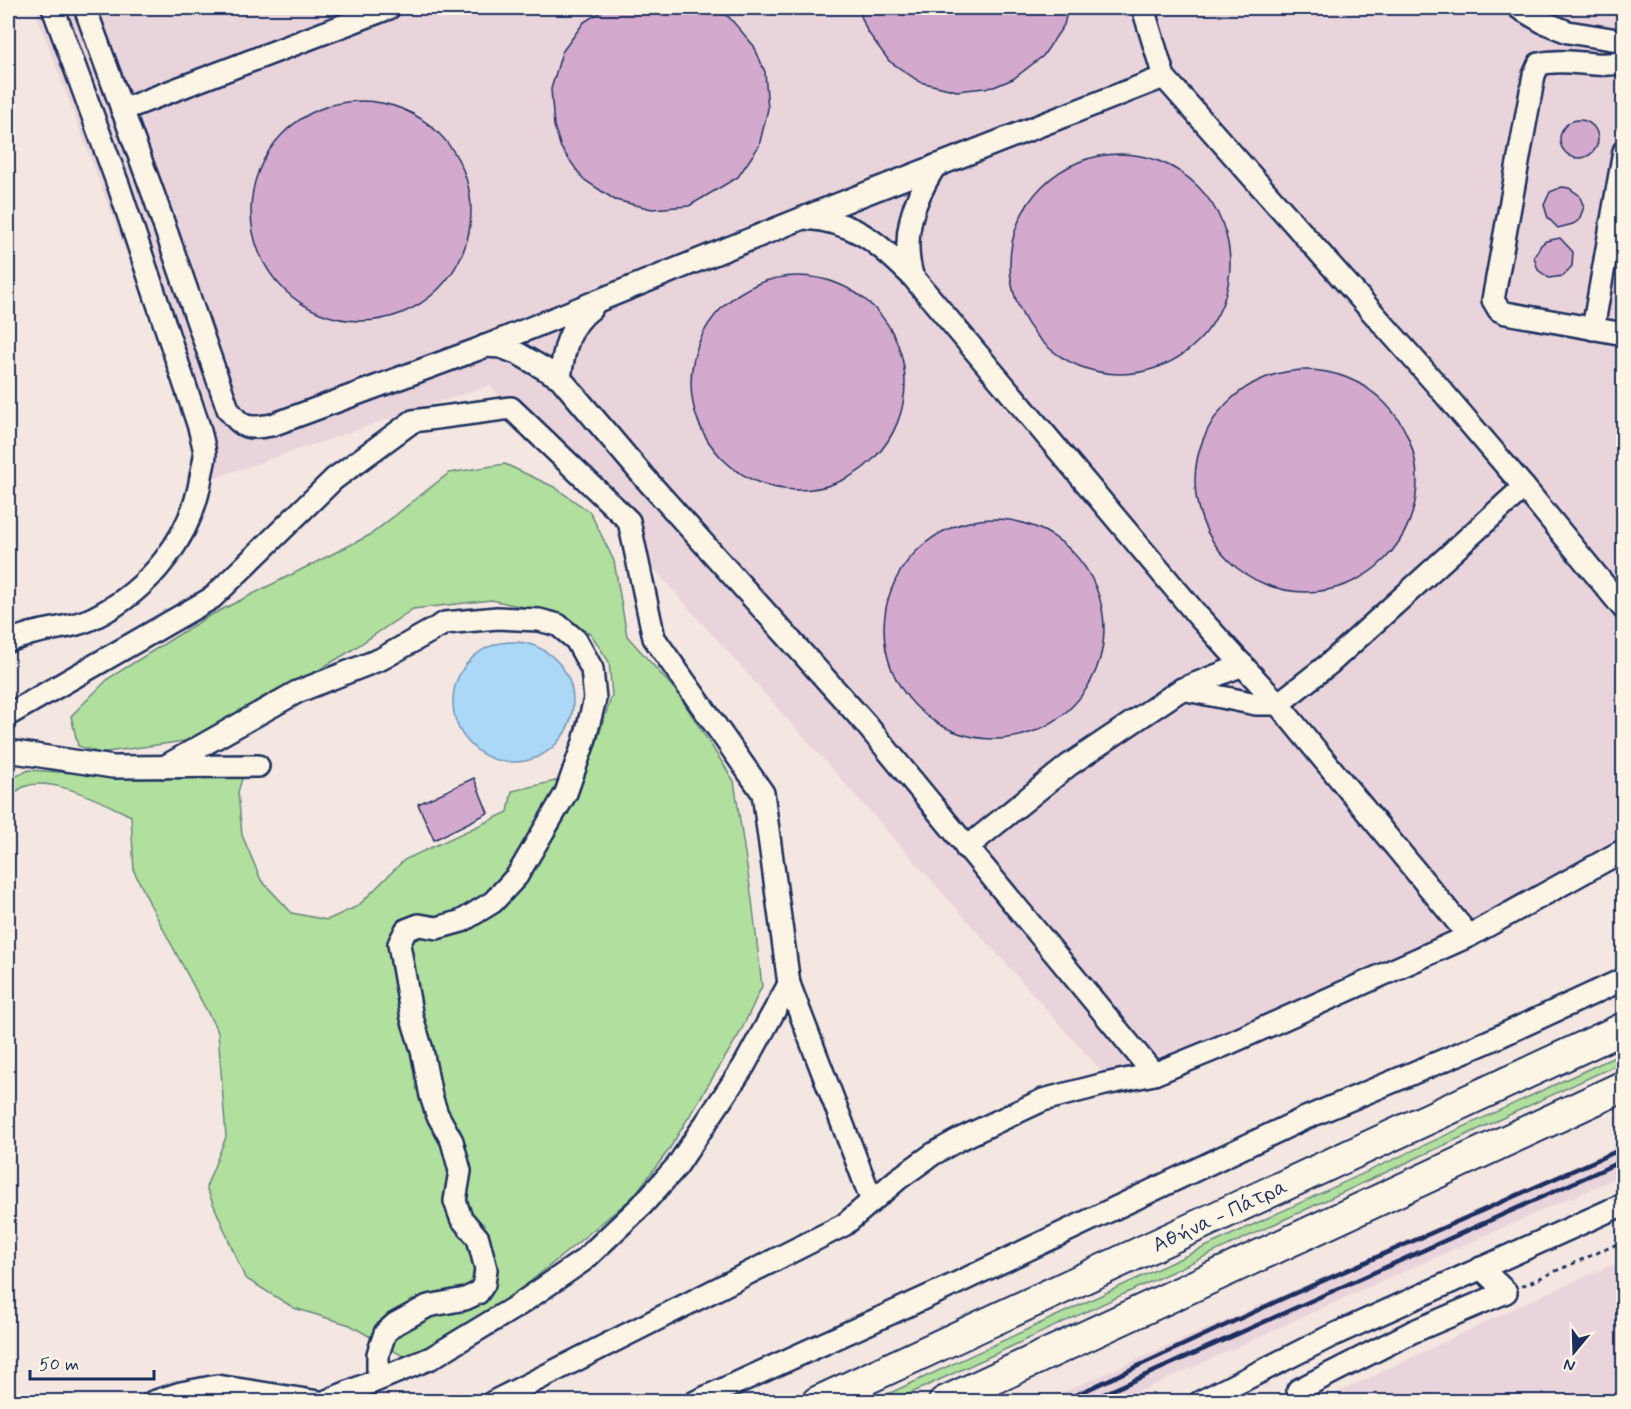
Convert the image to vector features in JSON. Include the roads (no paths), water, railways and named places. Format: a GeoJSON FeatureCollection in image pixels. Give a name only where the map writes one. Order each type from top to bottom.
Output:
{"type":"FeatureCollection","features":[{"type":"Feature","properties":{"kind":"highway","name":"Αθήνα - Πάτρα"},"geometry":{"type":"LineString","coordinates":[[817,1401],[1623,1028]]}},
{"type":"Feature","properties":{"kind":"highway"},"geometry":{"type":"LineString","coordinates":[[944,1401],[1623,1086]]}},
{"type":"Feature","properties":{"kind":"street"},"geometry":{"type":"LineString","coordinates":[[8,641],[33,633],[69,627],[94,618],[124,600],[156,572],[172,550],[185,526],[198,494],[205,454],[200,427],[119,187],[53,8]]}},
{"type":"Feature","properties":{"kind":"street"},"geometry":{"type":"LineString","coordinates":[[85,8],[228,409],[238,423],[252,428],[272,424],[485,346],[802,218],[1164,77]]}},
{"type":"Feature","properties":{"kind":"street"},"geometry":{"type":"LineString","coordinates":[[122,110],[389,8]]}},
{"type":"Feature","properties":{"kind":"street"},"geometry":{"type":"LineString","coordinates":[[1143,8],[1164,77],[1428,375],[1524,487],[1623,609]]}},
{"type":"Feature","properties":{"kind":"street"},"geometry":{"type":"LineString","coordinates":[[1519,8],[1543,22],[1569,32],[1623,41]]}},
{"type":"Feature","properties":{"kind":"street"},"geometry":{"type":"LineString","coordinates":[[1623,62],[1612,65],[1565,61],[1539,64],[1534,75],[1493,300],[1499,310],[1506,313],[1623,334]]}},
{"type":"Feature","properties":{"kind":"street"},"geometry":{"type":"LineString","coordinates":[[1593,329],[1623,152]]}},
{"type":"Feature","properties":{"kind":"street"},"geometry":{"type":"LineString","coordinates":[[912,276],[907,257],[908,234],[914,205],[935,166]]}},
{"type":"Feature","properties":{"kind":"street"},"geometry":{"type":"LineString","coordinates":[[802,218],[825,220],[850,226],[870,239],[912,276],[1198,616],[1278,704],[1469,936]]}},
{"type":"Feature","properties":{"kind":"street"},"geometry":{"type":"LineString","coordinates":[[560,378],[573,328],[580,317],[603,299]]}},
{"type":"Feature","properties":{"kind":"street"},"geometry":{"type":"LineString","coordinates":[[485,346],[501,347],[519,354],[560,378],[644,477],[865,723],[1154,1074]]}},
{"type":"Feature","properties":{"kind":"street"},"geometry":{"type":"LineString","coordinates":[[8,715],[212,598],[334,478],[413,421],[510,408],[629,521],[654,638],[763,793],[789,984],[872,1201]]}},
{"type":"Feature","properties":{"kind":"street"},"geometry":{"type":"LineString","coordinates":[[1182,689],[1256,704],[1278,704],[1329,664],[1524,487]]}},
{"type":"Feature","properties":{"kind":"street"},"geometry":{"type":"LineString","coordinates":[[164,767],[297,692],[381,659],[445,623],[497,618],[539,620],[558,625],[576,640],[592,669],[595,699],[584,742],[566,793],[517,876],[493,902],[462,921],[437,928],[419,925],[406,930],[399,944],[412,1018],[422,1050],[431,1096],[437,1114],[452,1141],[460,1171],[455,1201],[461,1218],[477,1238],[486,1269],[484,1284],[478,1293],[465,1299],[428,1306],[395,1324],[385,1333],[378,1354],[378,1379]]}},
{"type":"Feature","properties":{"kind":"street"},"geometry":{"type":"LineString","coordinates":[[966,848],[1069,765],[1182,689],[1243,665]]}},
{"type":"Feature","properties":{"kind":"street"},"geometry":{"type":"LineString","coordinates":[[8,752],[112,767],[258,766]]}},
{"type":"Feature","properties":{"kind":"street"},"geometry":{"type":"LineString","coordinates":[[493,1401],[844,1225],[933,1154],[1043,1100],[1154,1074],[1241,1039],[1469,936],[1623,850]]}},
{"type":"Feature","properties":{"kind":"street"},"geometry":{"type":"LineString","coordinates":[[695,1401],[952,1285],[1301,1120],[1487,1042],[1623,979]]}},
{"type":"Feature","properties":{"kind":"street"},"geometry":{"type":"LineString","coordinates":[[324,1401],[431,1358],[517,1306],[584,1260],[642,1205],[677,1166],[744,1066],[789,984]]}},
{"type":"Feature","properties":{"kind":"street"},"geometry":{"type":"LineString","coordinates":[[1200,1401],[1331,1336],[1623,1204]]}},
{"type":"Feature","properties":{"kind":"street"},"geometry":{"type":"LineString","coordinates":[[1298,1390],[1412,1332],[1506,1292],[1481,1268]]}},
{"type":"Feature","properties":{"kind":"street"},"geometry":{"type":"LineString","coordinates":[[153,1401],[217,1386],[319,1401]]}},
{"type":"Feature","properties":{"kind":"water"},"geometry":{"type":"Polygon","coordinates":[[[513,642],[536,646],[556,659],[569,679],[573,702],[569,725],[556,745],[536,758],[513,762],[490,758],[470,745],[457,725],[453,702],[457,679],[470,659],[490,646],[513,642]]]}},
{"type":"Feature","properties":{"kind":"railway"},"geometry":{"type":"LineString","coordinates":[[1061,1402],[1284,1298],[1624,1148]]}},
{"type":"Feature","properties":{"kind":"railway"},"geometry":{"type":"LineString","coordinates":[[1086,1402],[1624,1160]]}}]}
